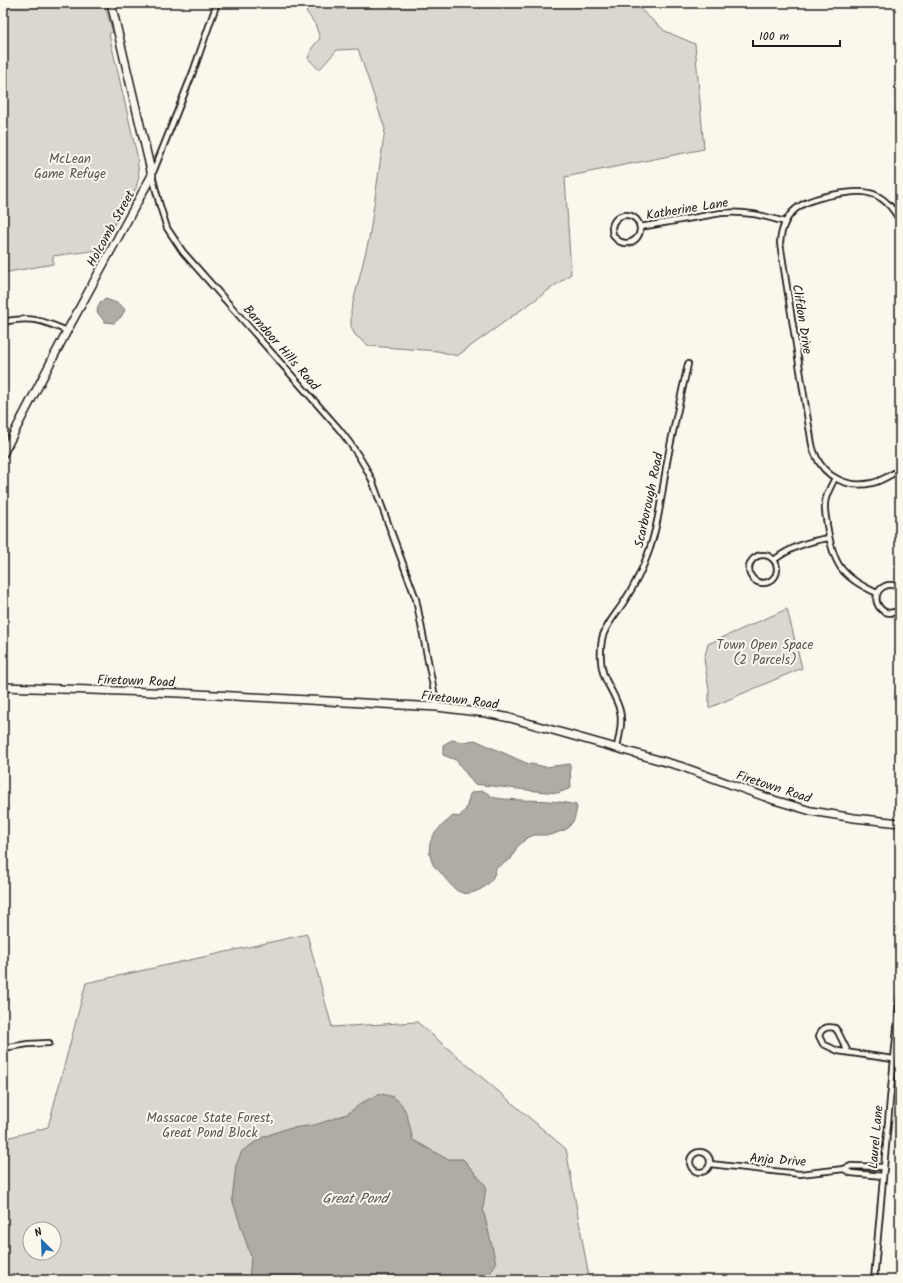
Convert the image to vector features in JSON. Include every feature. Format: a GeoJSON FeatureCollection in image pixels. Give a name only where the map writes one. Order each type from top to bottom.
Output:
{"type":"FeatureCollection","features":[{"type":"Feature","properties":{"kind":"street","name":"Barndoor Hills Road"},"geometry":{"type":"LineString","coordinates":[[111,3],[152,175],[167,228],[183,252],[339,429],[365,465],[372,480],[416,599],[437,707]]}},
{"type":"Feature","properties":{"kind":"street","name":"Holcomb Street"},"geometry":{"type":"LineString","coordinates":[[3,454],[67,331],[152,175],[193,72],[217,3]]}},
{"type":"Feature","properties":{"kind":"street","name":"Clifdon Drive"},"geometry":{"type":"LineString","coordinates":[[900,221],[894,210],[887,202],[869,193],[861,192],[827,196],[808,201],[793,212],[785,222],[781,231],[780,243],[814,452],[819,463],[826,472],[834,478],[844,483],[854,485],[874,483],[900,470]]}},
{"type":"Feature","properties":{"kind":"street","name":"Katherine Lane"},"geometry":{"type":"LineString","coordinates":[[640,227],[734,212],[760,214],[785,222]]}},
{"type":"Feature","properties":{"kind":"street","name":"Katherine Lane"},"geometry":{"type":"LineString","coordinates":[[623,215],[628,215],[636,219],[640,227],[640,231],[635,240],[626,243],[617,240],[612,232],[615,219],[623,215]]}},
{"type":"Feature","properties":{"kind":"street"},"geometry":{"type":"LineString","coordinates":[[3,322],[30,319],[43,321],[67,331]]}},
{"type":"Feature","properties":{"kind":"street","name":"Scarborough Road"},"geometry":{"type":"LineString","coordinates":[[616,747],[620,727],[620,712],[615,695],[602,671],[601,654],[603,637],[635,583],[649,550],[655,530],[667,462],[688,364]]}},
{"type":"Feature","properties":{"kind":"street"},"geometry":{"type":"LineString","coordinates":[[834,478],[826,498],[825,508],[829,538],[835,558],[850,578],[877,594]]}},
{"type":"Feature","properties":{"kind":"street"},"geometry":{"type":"LineString","coordinates":[[774,560],[793,547],[829,538]]}},
{"type":"Feature","properties":{"kind":"street"},"geometry":{"type":"LineString","coordinates":[[762,554],[771,557],[774,560],[777,569],[776,574],[770,581],[761,583],[752,578],[749,570],[751,561],[754,558],[762,554]]}},
{"type":"Feature","properties":{"kind":"street"},"geometry":{"type":"LineString","coordinates":[[900,589],[893,585],[888,585],[880,589],[877,594],[877,602],[881,610],[890,613],[900,609]]}},
{"type":"Feature","properties":{"kind":"street","name":"Firetown Road"},"geometry":{"type":"LineString","coordinates":[[3,687],[179,693],[437,707],[486,713],[510,718],[680,766],[774,800],[811,811],[900,823]]}},
{"type":"Feature","properties":{"kind":"street","name":"Laurel Lane"},"geometry":{"type":"LineString","coordinates":[[874,1280],[893,1059],[900,996]]}},
{"type":"Feature","properties":{"kind":"street"},"geometry":{"type":"LineString","coordinates":[[848,1052],[835,1028],[828,1027],[820,1032],[820,1041],[826,1046],[838,1051],[864,1056],[893,1059]]}},
{"type":"Feature","properties":{"kind":"street"},"geometry":{"type":"LineString","coordinates":[[3,1048],[49,1042]]}},
{"type":"Feature","properties":{"kind":"street","name":"Anja Drive"},"geometry":{"type":"LineString","coordinates":[[699,1151],[705,1153],[710,1158],[710,1164],[706,1170],[699,1172],[693,1170],[690,1160],[693,1154],[699,1151]]}},
{"type":"Feature","properties":{"kind":"street","name":"Anja Drive"},"geometry":{"type":"LineString","coordinates":[[710,1164],[800,1174],[844,1169],[851,1166],[884,1166]]}},
{"type":"Feature","properties":{"kind":"street","name":"Anja Drive"},"geometry":{"type":"LineString","coordinates":[[844,1169],[851,1173],[883,1176]]}},
{"type":"Feature","properties":{"kind":"green space","name":"McLean Game Refuge"},"geometry":{"type":"Polygon","coordinates":[[[3,3],[104,3],[113,32],[109,34],[137,155],[139,177],[136,188],[99,250],[53,256],[53,264],[3,273],[3,3]]]}},
{"type":"Feature","properties":{"kind":"green space"},"geometry":{"type":"Polygon","coordinates":[[[310,3],[337,3],[337,9],[415,3],[638,3],[641,10],[665,31],[695,44],[704,149],[565,177],[571,274],[457,356],[438,351],[369,346],[355,335],[351,326],[351,311],[369,239],[385,129],[358,49],[337,50],[319,70],[308,58],[312,48],[320,38],[315,24],[306,11],[310,3]]]}},
{"type":"Feature","properties":{"kind":"green space","name":"Town Open Space (2 Parcels)"},"geometry":{"type":"Polygon","coordinates":[[[787,609],[802,668],[709,708],[709,690],[704,659],[708,644],[787,609]]]}},
{"type":"Feature","properties":{"kind":"green space","name":"Massacoe State Forest, Great Pond Block"},"geometry":{"type":"Polygon","coordinates":[[[307,934],[332,1027],[417,1022],[566,1149],[588,1272],[584,1280],[3,1280],[3,1139],[48,1127],[86,983],[307,934]]]}},
{"type":"Feature","properties":{"kind":"water"},"geometry":{"type":"Polygon","coordinates":[[[106,299],[119,304],[125,310],[121,317],[114,323],[105,322],[97,312],[100,302],[106,299]]]}},
{"type":"Feature","properties":{"kind":"water"},"geometry":{"type":"Polygon","coordinates":[[[452,740],[463,742],[475,740],[526,763],[546,767],[570,764],[571,788],[558,793],[474,784],[456,760],[443,755],[443,745],[452,740]]]}},
{"type":"Feature","properties":{"kind":"water"},"geometry":{"type":"Polygon","coordinates":[[[483,791],[496,798],[566,803],[576,805],[577,808],[574,820],[567,829],[551,835],[534,835],[527,838],[517,847],[511,859],[496,868],[493,878],[487,885],[474,892],[463,893],[454,888],[433,865],[429,849],[434,834],[437,830],[453,816],[459,817],[466,809],[470,794],[473,792],[483,791]]]}},
{"type":"Feature","properties":{"kind":"water","name":"Great Pond"},"geometry":{"type":"Polygon","coordinates":[[[380,1094],[393,1097],[402,1105],[407,1116],[413,1140],[447,1159],[463,1159],[486,1186],[483,1209],[496,1263],[489,1275],[490,1280],[249,1280],[251,1257],[232,1199],[236,1165],[242,1151],[263,1137],[285,1129],[315,1125],[347,1114],[363,1102],[380,1094]]]}}]}
